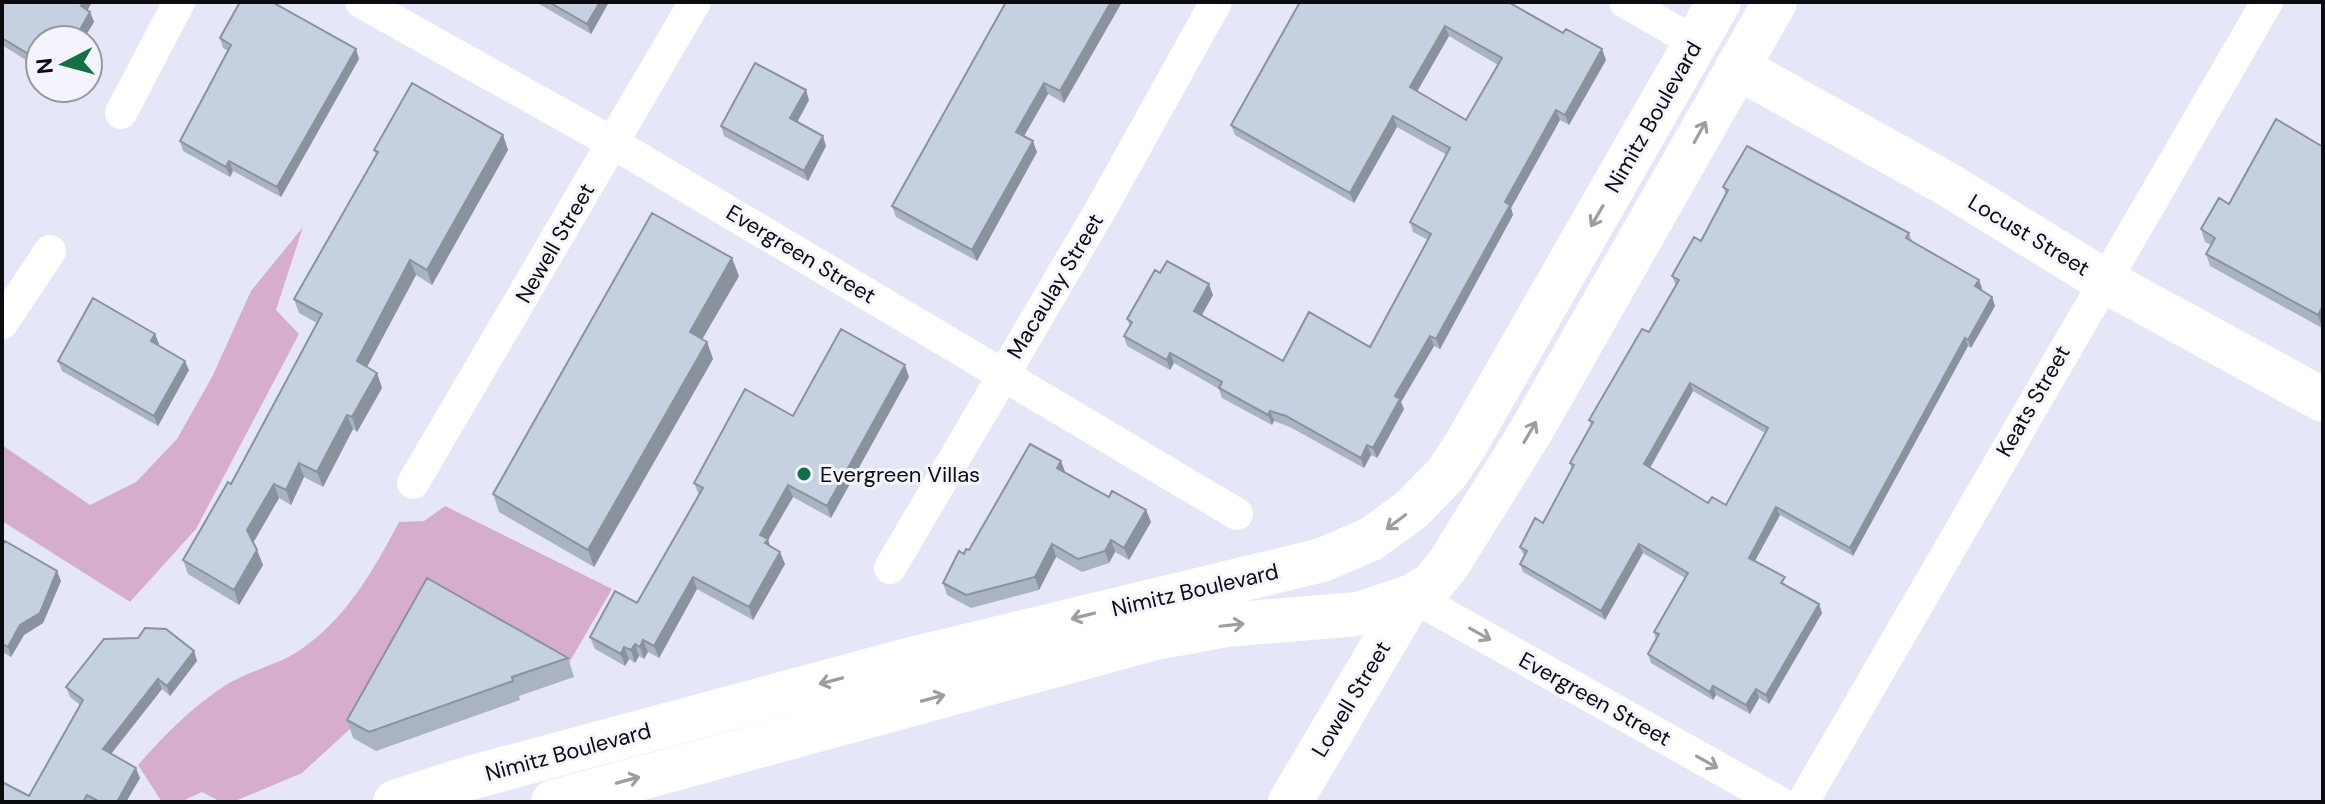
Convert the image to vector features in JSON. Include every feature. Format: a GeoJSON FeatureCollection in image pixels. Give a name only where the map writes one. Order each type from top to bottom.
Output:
{"type":"FeatureCollection","features":[{"type":"Feature","properties":{"kind":"main road","name":"Nimitz Boulevard"},"geometry":{"type":"LineString","coordinates":[[395,802],[481,775],[904,661],[1322,560],[1380,534],[1411,510],[1447,473],[1466,444],[1719,2]]}},
{"type":"Feature","properties":{"kind":"main road","name":"Nimitz Boulevard"},"geometry":{"type":"LineString","coordinates":[[553,802],[1155,638],[1226,625],[1349,615],[1412,596],[1442,573],[1490,499],[1775,2]]}},
{"type":"Feature","properties":{"kind":"main road","name":"Locust Street"},"geometry":{"type":"LineString","coordinates":[[1737,67],[1947,184],[2103,280],[2323,400]]}},
{"type":"Feature","properties":{"kind":"main road"},"geometry":{"type":"LineString","coordinates":[[1412,596],[1466,444]]}},
{"type":"Feature","properties":{"kind":"main road","name":"Lowell Street"},"geometry":{"type":"LineString","coordinates":[[1290,802],[1412,596]]}},
{"type":"Feature","properties":{"kind":"street"},"geometry":{"type":"LineString","coordinates":[[121,113],[179,2]]}},
{"type":"Feature","properties":{"kind":"street","name":"Evergreen Street"},"geometry":{"type":"LineString","coordinates":[[361,2],[613,143],[1237,514]]}},
{"type":"Feature","properties":{"kind":"street","name":"Newell Street"},"geometry":{"type":"LineString","coordinates":[[413,483],[695,2]]}},
{"type":"Feature","properties":{"kind":"street","name":"Macaulay Street"},"geometry":{"type":"LineString","coordinates":[[890,568],[1101,209],[1216,2]]}},
{"type":"Feature","properties":{"kind":"street"},"geometry":{"type":"LineString","coordinates":[[1625,2],[1696,43]]}},
{"type":"Feature","properties":{"kind":"street","name":"Keats Street"},"geometry":{"type":"LineString","coordinates":[[1803,802],[2267,2]]}},
{"type":"Feature","properties":{"kind":"street"},"geometry":{"type":"LineString","coordinates":[[2,323],[50,251]]}},
{"type":"Feature","properties":{"kind":"street","name":"Evergreen Street"},"geometry":{"type":"LineString","coordinates":[[1412,596],[1779,802]]}},
{"type":"Feature","properties":{"kind":"shaded area"},"geometry":{"type":"Polygon","coordinates":[[[303,227],[276,310],[299,334],[196,529],[130,602],[2,521],[2,445],[90,505],[136,482],[177,439],[212,377],[251,291],[303,227]]]}},
{"type":"Feature","properties":{"kind":"shaded area"},"geometry":{"type":"Polygon","coordinates":[[[445,506],[612,589],[566,668],[429,590],[350,729],[302,773],[233,802],[221,802],[202,792],[180,802],[162,802],[138,765],[159,742],[192,711],[229,683],[289,657],[314,640],[356,594],[399,522],[424,521],[445,506]]]}},
{"type":"Feature","properties":{"kind":"building"},"geometry":{"type":"Polygon","coordinates":[[[2,2],[83,2],[81,6],[90,12],[83,24],[24,24],[24,51],[2,38],[2,2]]]}},
{"type":"Feature","properties":{"kind":"building"},"geometry":{"type":"Polygon","coordinates":[[[240,2],[272,2],[356,49],[277,187],[229,161],[226,167],[180,141],[231,45],[220,38],[240,2]]]}},
{"type":"Feature","properties":{"kind":"building"},"geometry":{"type":"Polygon","coordinates":[[[549,2],[600,2],[587,24],[549,2]]]}},
{"type":"Feature","properties":{"kind":"building"},"geometry":{"type":"Polygon","coordinates":[[[1006,2],[1111,2],[1060,91],[1044,83],[1016,132],[1033,141],[972,250],[892,206],[1006,2]]]}},
{"type":"Feature","properties":{"kind":"building"},"geometry":{"type":"Polygon","coordinates":[[[1300,2],[1508,2],[1563,33],[1566,29],[1602,49],[1565,115],[1556,110],[1505,202],[1510,205],[1436,339],[1430,336],[1395,396],[1400,399],[1373,448],[1367,445],[1361,458],[1286,416],[1270,411],[1268,415],[1219,388],[1222,382],[1170,353],[1167,360],[1124,336],[1132,322],[1127,319],[1155,270],[1160,273],[1167,261],[1209,284],[1194,311],[1283,361],[1309,312],[1370,347],[1431,234],[1410,222],[1450,148],[1393,116],[1350,193],[1231,125],[1300,2]],[[1445,26],[1410,87],[1466,120],[1502,58],[1445,26]]]}},
{"type":"Feature","properties":{"kind":"building"},"geometry":{"type":"Polygon","coordinates":[[[755,63],[806,90],[790,118],[823,136],[804,171],[721,126],[755,63]]]}},
{"type":"Feature","properties":{"kind":"building"},"geometry":{"type":"Polygon","coordinates":[[[412,83],[503,135],[427,270],[410,260],[357,361],[377,373],[352,417],[347,415],[317,472],[299,463],[286,490],[274,484],[247,530],[257,550],[234,590],[183,560],[228,482],[231,484],[322,314],[294,299],[378,152],[374,150],[412,83]]]}},
{"type":"Feature","properties":{"kind":"building"},"geometry":{"type":"Polygon","coordinates":[[[2276,119],[2323,147],[2323,306],[2318,315],[2206,254],[2215,238],[2201,229],[2219,198],[2229,204],[2276,119]]]}},
{"type":"Feature","properties":{"kind":"building"},"geometry":{"type":"Polygon","coordinates":[[[1747,146],[1909,233],[1906,238],[1979,280],[1975,286],[1992,297],[1968,340],[1965,338],[1850,548],[1776,507],[1749,558],[1785,577],[1781,583],[1819,604],[1766,695],[1756,689],[1746,705],[1713,686],[1710,692],[1648,654],[1659,634],[1654,632],[1688,573],[1639,544],[1601,611],[1520,564],[1527,551],[1520,547],[1535,518],[1543,523],[1574,465],[1570,463],[1593,422],[1589,420],[1642,329],[1649,332],[1679,280],[1672,276],[1694,237],[1701,241],[1728,190],[1723,187],[1747,146]],[[1690,383],[1644,464],[1708,503],[1712,497],[1726,505],[1768,428],[1690,383]]]}},
{"type":"Feature","properties":{"kind":"building"},"geometry":{"type":"Polygon","coordinates":[[[652,213],[732,258],[690,332],[707,342],[588,550],[493,494],[652,213]]]}},
{"type":"Feature","properties":{"kind":"building"},"geometry":{"type":"Polygon","coordinates":[[[93,298],[155,334],[151,341],[185,361],[154,416],[58,361],[93,298]]]}},
{"type":"Feature","properties":{"kind":"building"},"geometry":{"type":"Polygon","coordinates":[[[841,329],[905,365],[827,506],[788,485],[760,535],[768,539],[765,543],[780,552],[749,607],[693,577],[654,646],[643,640],[640,647],[635,644],[631,650],[624,647],[621,654],[590,637],[615,591],[637,603],[703,488],[694,483],[745,389],[793,416],[841,329]]]}},
{"type":"Feature","properties":{"kind":"building"},"geometry":{"type":"Polygon","coordinates":[[[1030,444],[1061,461],[1057,468],[1109,497],[1112,491],[1146,510],[1124,548],[1111,540],[1105,551],[1078,559],[1052,544],[1035,577],[966,595],[943,583],[959,551],[964,554],[966,549],[969,550],[1030,444]]]}},
{"type":"Feature","properties":{"kind":"building"},"geometry":{"type":"Polygon","coordinates":[[[5,541],[57,571],[40,613],[20,625],[8,647],[2,644],[2,546],[5,541]]]}},
{"type":"Feature","properties":{"kind":"building"},"geometry":{"type":"Polygon","coordinates":[[[427,578],[568,658],[369,732],[347,720],[427,578]]]}},
{"type":"Feature","properties":{"kind":"building"},"geometry":{"type":"Polygon","coordinates":[[[145,628],[166,629],[194,651],[167,686],[158,679],[103,749],[136,768],[117,802],[100,802],[87,795],[83,802],[2,802],[2,782],[29,796],[83,700],[66,687],[104,639],[138,638],[145,628]]]}},
{"type":"Feature","properties":{"kind":"place","name":"Evergreen Villas"},"geometry":{"type":"Point","coordinates":[804,474]}}]}
